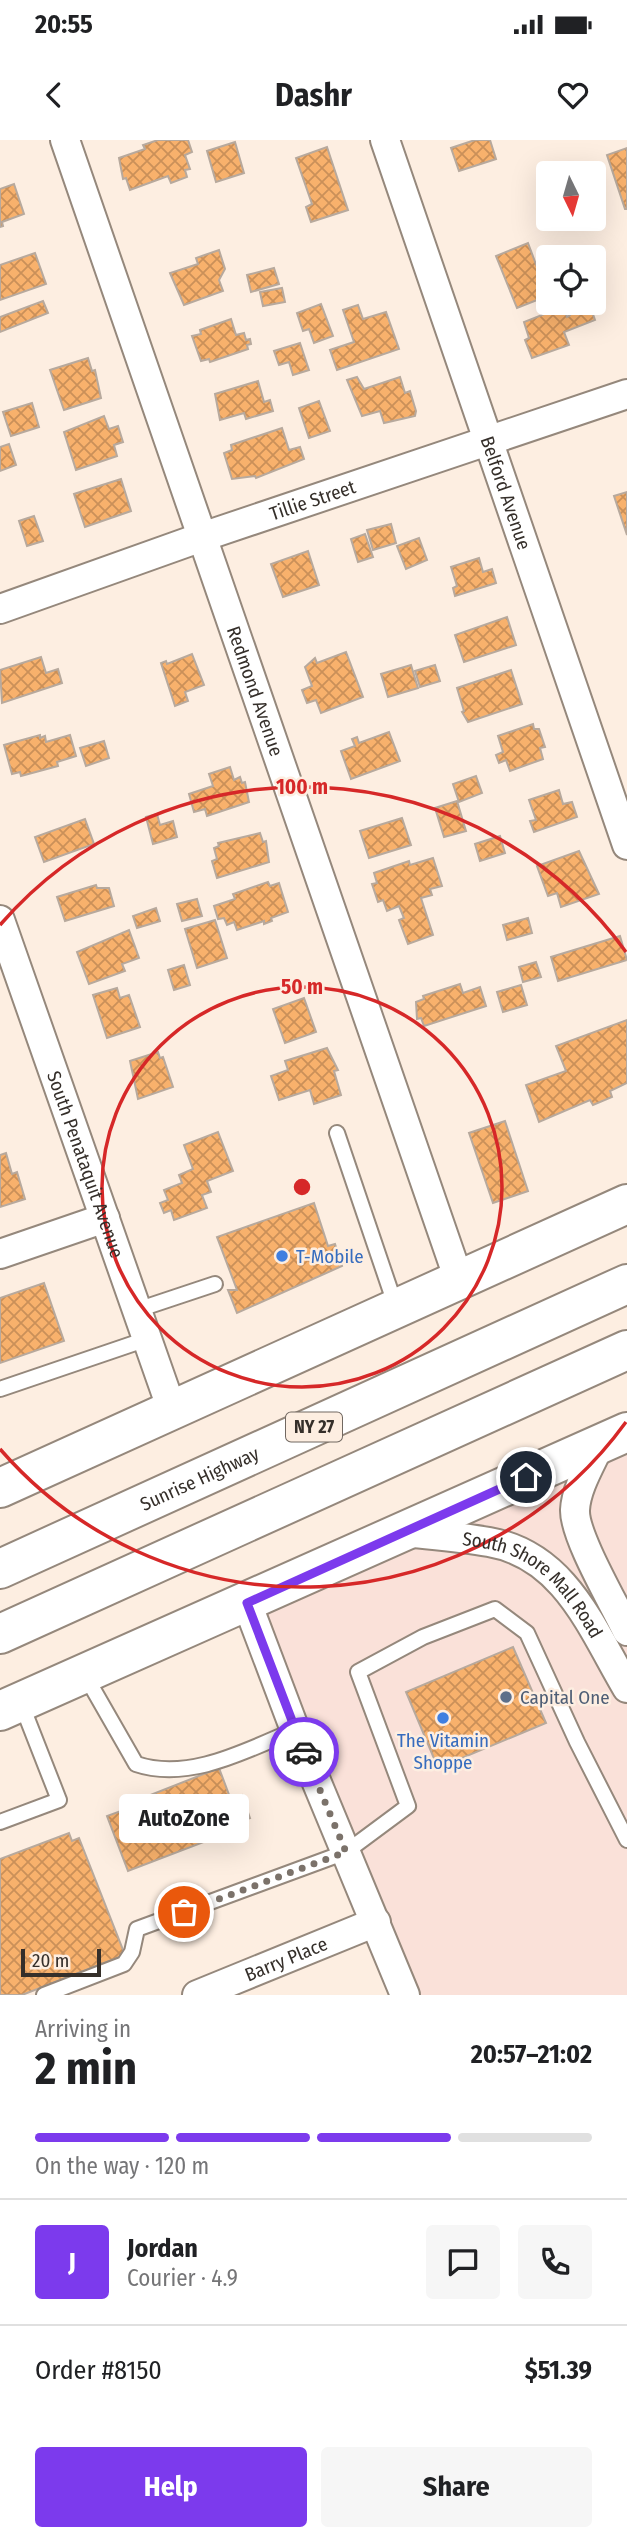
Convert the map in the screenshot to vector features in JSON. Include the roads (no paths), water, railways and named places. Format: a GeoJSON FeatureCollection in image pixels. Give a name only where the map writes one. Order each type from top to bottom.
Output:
{"type":"FeatureCollection","features":[{"type":"Feature","properties":{"kind":"main road"},"geometry":{"type":"LineString","coordinates":[[0,1488],[627,1204]]}},
{"type":"Feature","properties":{"kind":"main road","name":"Sunrise Highway"},"geometry":{"type":"LineString","coordinates":[[0,1569],[627,1284]]}},
{"type":"Feature","properties":{"kind":"main road"},"geometry":{"type":"LineString","coordinates":[[0,1634],[627,1350]]}},
{"type":"Feature","properties":{"kind":"main road"},"geometry":{"type":"LineString","coordinates":[[10,1706],[614,1438]]}},
{"type":"Feature","properties":{"kind":"street","name":"Redmond Avenue"},"geometry":{"type":"LineString","coordinates":[[65,140],[459,1280]]}},
{"type":"Feature","properties":{"kind":"street","name":"Belford Avenue"},"geometry":{"type":"LineString","coordinates":[[385,140],[627,845]]}},
{"type":"Feature","properties":{"kind":"street","name":"Tillie Street"},"geometry":{"type":"LineString","coordinates":[[0,609],[202,537],[627,394]]}},
{"type":"Feature","properties":{"kind":"street","name":"South Penataquit Avenue"},"geometry":{"type":"LineString","coordinates":[[1,926],[172,1410]]}},
{"type":"Feature","properties":{"kind":"street"},"geometry":{"type":"LineString","coordinates":[[0,1254],[105,1219]]}},
{"type":"Feature","properties":{"kind":"street","name":"South Shore Mall Road"},"geometry":{"type":"LineString","coordinates":[[614,1438],[579,1492],[575,1512],[579,1531],[627,1631]]}},
{"type":"Feature","properties":{"kind":"street","name":"South Shore Mall Road"},"geometry":{"type":"LineString","coordinates":[[404,1532],[490,1542],[518,1552],[546,1567],[578,1603],[627,1688]]}},
{"type":"Feature","properties":{"kind":"street"},"geometry":{"type":"LineString","coordinates":[[247,1603],[295,1730],[405,1995]]}},
{"type":"Feature","properties":{"kind":"street","name":"Barry Place"},"geometry":{"type":"LineString","coordinates":[[197,1995],[376,1922]]}},
{"type":"Feature","properties":{"kind":"lane"},"geometry":{"type":"LineString","coordinates":[[337,1133],[396,1308]]}},
{"type":"Feature","properties":{"kind":"lane"},"geometry":{"type":"LineString","coordinates":[[137,1310],[215,1284]]}},
{"type":"Feature","properties":{"kind":"lane"},"geometry":{"type":"LineString","coordinates":[[0,1389],[147,1339]]}},
{"type":"Feature","properties":{"kind":"lane"},"geometry":{"type":"LineString","coordinates":[[44,1995],[124,1964],[132,1952],[137,1929],[346,1852],[408,1806],[358,1672],[423,1637],[495,1609],[527,1633],[577,1742],[627,1840]]}},
{"type":"Feature","properties":{"kind":"lane"},"geometry":{"type":"LineString","coordinates":[[85,1675],[136,1764],[155,1770],[231,1759],[295,1730]]}},
{"type":"Feature","properties":{"kind":"lane"},"geometry":{"type":"LineString","coordinates":[[0,1822],[59,1800],[10,1706]]}},
{"type":"Feature","properties":{"kind":"place","name":"T-Mobile"},"geometry":{"type":"Point","coordinates":[282,1256]}},
{"type":"Feature","properties":{"kind":"place","name":"Capital One"},"geometry":{"type":"Point","coordinates":[506,1697]}},
{"type":"Feature","properties":{"kind":"place","name":"The Vitamin Shoppe"},"geometry":{"type":"Point","coordinates":[443,1718]}},
{"type":"Feature","properties":{"kind":"place","name":"AutoZone"},"geometry":{"type":"Point","coordinates":[184,1912]}}]}
